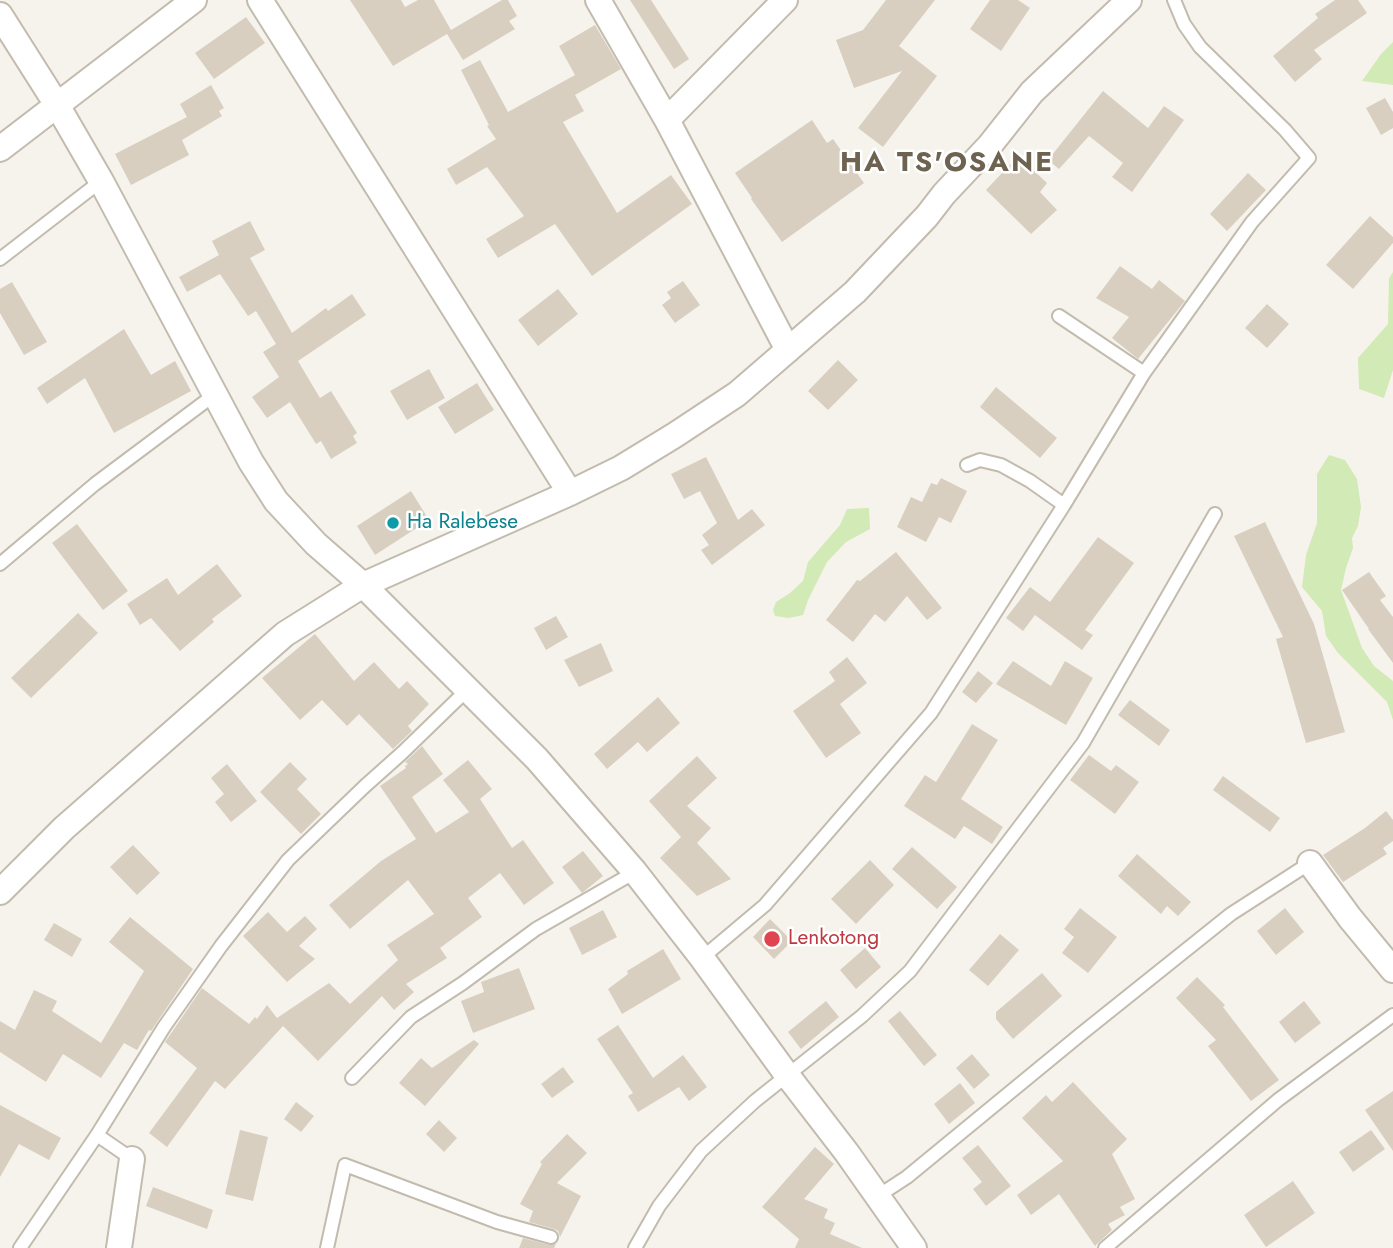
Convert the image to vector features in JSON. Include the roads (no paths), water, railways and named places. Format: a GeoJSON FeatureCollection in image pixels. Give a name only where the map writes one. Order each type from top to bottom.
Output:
{"type":"FeatureCollection","features":[{"type":"Feature","properties":{"kind":"street"},"geometry":{"type":"LineString","coordinates":[[0,149],[194,0]]}},
{"type":"Feature","properties":{"kind":"street"},"geometry":{"type":"LineString","coordinates":[[260,0],[570,493]]}},
{"type":"Feature","properties":{"kind":"street"},"geometry":{"type":"LineString","coordinates":[[598,0],[667,120],[788,350]]}},
{"type":"Feature","properties":{"kind":"street"},"geometry":{"type":"LineString","coordinates":[[667,120],[785,0]]}},
{"type":"Feature","properties":{"kind":"street"},"geometry":{"type":"LineString","coordinates":[[0,892],[64,828],[285,634],[363,585],[621,468],[737,394],[855,292],[990,145],[1032,92],[1129,0]]}},
{"type":"Feature","properties":{"kind":"street"},"geometry":{"type":"LineString","coordinates":[[0,15],[101,181],[214,395],[276,501],[316,544],[363,585],[537,759],[635,872],[848,1153],[914,1248]]}},
{"type":"Feature","properties":{"kind":"street"},"geometry":{"type":"LineString","coordinates":[[1310,863],[1350,918],[1393,970]]}},
{"type":"Feature","properties":{"kind":"street"},"geometry":{"type":"LineString","coordinates":[[119,1248],[132,1158]]}},
{"type":"Feature","properties":{"kind":"lane"},"geometry":{"type":"LineString","coordinates":[[702,958],[765,905],[931,713],[1064,505],[1144,373],[1252,222],[1309,158],[1285,130],[1200,47],[1184,24],[1174,0]]}},
{"type":"Feature","properties":{"kind":"lane"},"geometry":{"type":"LineString","coordinates":[[0,259],[101,181]]}},
{"type":"Feature","properties":{"kind":"lane"},"geometry":{"type":"LineString","coordinates":[[1059,316],[1144,373]]}},
{"type":"Feature","properties":{"kind":"lane"},"geometry":{"type":"LineString","coordinates":[[0,564],[95,484],[214,395]]}},
{"type":"Feature","properties":{"kind":"lane"},"geometry":{"type":"LineString","coordinates":[[967,465],[980,460],[1001,465],[1064,505]]}},
{"type":"Feature","properties":{"kind":"lane"},"geometry":{"type":"LineString","coordinates":[[635,1248],[659,1206],[701,1151],[755,1101],[862,1016],[910,971],[1083,743],[1215,513]]}},
{"type":"Feature","properties":{"kind":"lane"},"geometry":{"type":"LineString","coordinates":[[20,1248],[97,1135],[164,1027],[221,946],[288,860],[468,689]]}},
{"type":"Feature","properties":{"kind":"lane"},"geometry":{"type":"LineString","coordinates":[[878,1196],[907,1177],[1231,914],[1310,863]]}},
{"type":"Feature","properties":{"kind":"lane"},"geometry":{"type":"LineString","coordinates":[[352,1078],[411,1017],[463,983],[536,929],[635,872]]}},
{"type":"Feature","properties":{"kind":"lane"},"geometry":{"type":"LineString","coordinates":[[1105,1248],[1279,1100],[1393,1015]]}},
{"type":"Feature","properties":{"kind":"lane"},"geometry":{"type":"LineString","coordinates":[[97,1135],[132,1158]]}},
{"type":"Feature","properties":{"kind":"lane"},"geometry":{"type":"LineString","coordinates":[[327,1248],[345,1165],[497,1222],[551,1237]]}},
{"type":"Feature","properties":{"kind":"place","name":"Ha Ralebese"},"geometry":{"type":"Point","coordinates":[393,523]}},
{"type":"Feature","properties":{"kind":"place","name":"Lenkotong"},"geometry":{"type":"Point","coordinates":[772,939]}},
{"type":"Feature","properties":{"kind":"district","name":"HA TS'OSANE"},"geometry":{"type":"Point","coordinates":[947,164]}}]}
